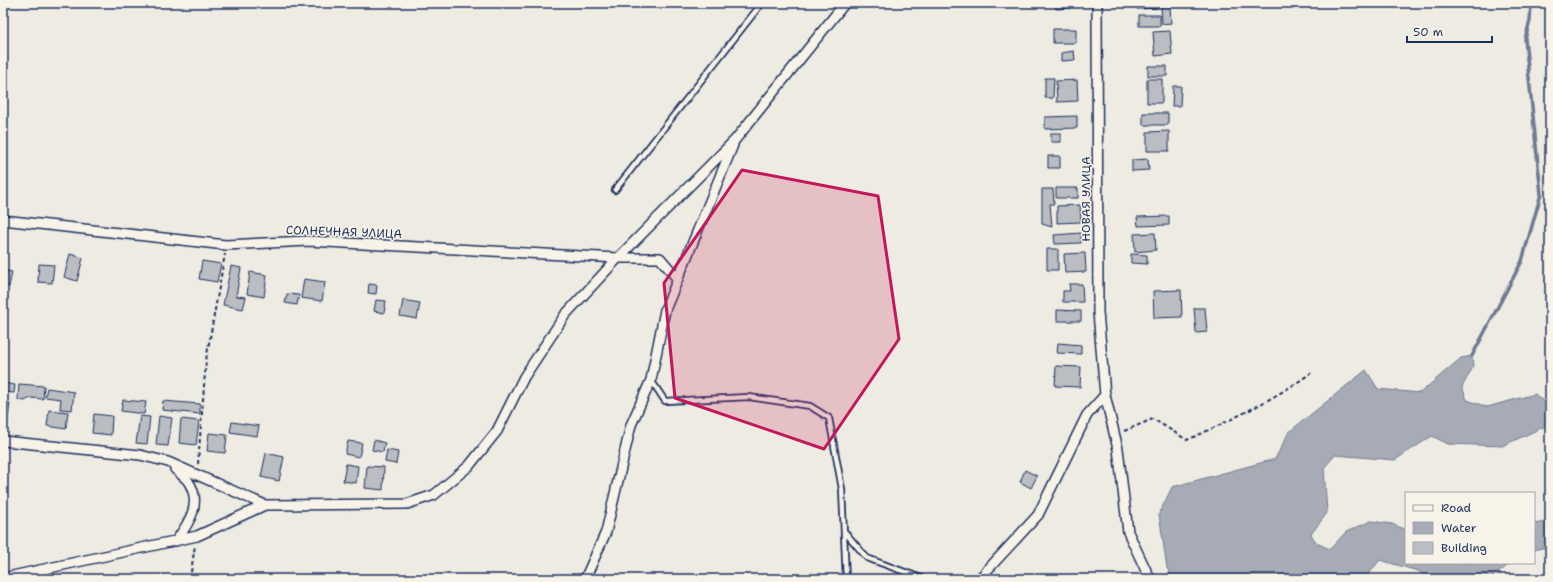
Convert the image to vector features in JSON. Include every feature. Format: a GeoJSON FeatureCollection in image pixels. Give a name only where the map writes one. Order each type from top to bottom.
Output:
{"type":"FeatureCollection","features":[{"type":"Feature","properties":{"kind":"street"},"geometry":{"type":"LineString","coordinates":[[3,578],[197,536],[265,505],[407,504],[434,495],[469,466],[497,431],[524,377],[565,315],[618,258],[735,140],[845,3]]}},
{"type":"Feature","properties":{"kind":"street","name":"НОВАЯ УЛИЦА"},"geometry":{"type":"LineString","coordinates":[[1097,3],[1098,312],[1106,395],[1118,449],[1128,532],[1150,579]]}},
{"type":"Feature","properties":{"kind":"street"},"geometry":{"type":"LineString","coordinates":[[585,579],[606,532],[631,425],[651,380],[665,310],[735,140]]}},
{"type":"Feature","properties":{"kind":"street","name":"СОЛНЕЧНАЯ УЛИЦА"},"geometry":{"type":"LineString","coordinates":[[3,220],[226,245],[308,241],[618,258],[660,258],[677,278]]}},
{"type":"Feature","properties":{"kind":"street"},"geometry":{"type":"LineString","coordinates":[[979,579],[1038,515],[1087,415],[1106,395]]}},
{"type":"Feature","properties":{"kind":"street"},"geometry":{"type":"LineString","coordinates":[[3,442],[140,455],[168,462],[265,505]]}},
{"type":"Feature","properties":{"kind":"street"},"geometry":{"type":"LineString","coordinates":[[168,462],[188,481],[195,496],[195,506],[189,522],[176,540]]}},
{"type":"Feature","properties":{"kind":"lane"},"geometry":{"type":"LineString","coordinates":[[615,190],[762,3]]}},
{"type":"Feature","properties":{"kind":"lane"},"geometry":{"type":"LineString","coordinates":[[651,380],[665,401],[749,397],[810,406],[829,418],[842,489],[846,579]]}},
{"type":"Feature","properties":{"kind":"lane"},"geometry":{"type":"LineString","coordinates":[[844,531],[867,558],[924,579]]}},
{"type":"Feature","properties":{"kind":"path"},"geometry":{"type":"LineString","coordinates":[[197,476],[206,360],[226,245]]}},
{"type":"Feature","properties":{"kind":"path"},"geometry":{"type":"LineString","coordinates":[[1115,435],[1153,419],[1187,440],[1224,423],[1291,387],[1311,373]]}},
{"type":"Feature","properties":{"kind":"highlighted area"},"geometry":{"type":"Polygon","coordinates":[[[742,170],[878,196],[899,339],[824,449],[675,398],[664,283],[742,170]]]}},
{"type":"Feature","properties":{"kind":"water"},"geometry":{"type":"Polygon","coordinates":[[[1472,356],[1473,367],[1462,387],[1467,400],[1487,407],[1535,394],[1550,407],[1550,424],[1502,446],[1448,444],[1432,436],[1395,460],[1335,455],[1324,468],[1327,513],[1311,534],[1316,543],[1330,549],[1346,532],[1371,521],[1392,524],[1405,530],[1405,564],[1510,564],[1490,579],[1431,579],[1418,571],[1380,560],[1364,579],[1173,579],[1167,568],[1159,514],[1172,487],[1275,459],[1289,432],[1366,370],[1378,389],[1420,393],[1461,358],[1472,356]]]}},
{"type":"Feature","properties":{"kind":"water"},"geometry":{"type":"Polygon","coordinates":[[[1550,521],[1550,546],[1535,550],[1535,524],[1550,521]]]}},
{"type":"Feature","properties":{"kind":"building"},"geometry":{"type":"Polygon","coordinates":[[[1055,3],[1069,3],[1070,8],[1056,9],[1055,3]]]}},
{"type":"Feature","properties":{"kind":"building"},"geometry":{"type":"Polygon","coordinates":[[[1137,3],[1157,3],[1157,8],[1137,9],[1137,3]]]}},
{"type":"Feature","properties":{"kind":"building"},"geometry":{"type":"Polygon","coordinates":[[[1170,6],[1171,23],[1162,24],[1161,7],[1170,6]]]}},
{"type":"Feature","properties":{"kind":"building"},"geometry":{"type":"Polygon","coordinates":[[[1139,15],[1160,15],[1160,26],[1139,26],[1139,15]]]}},
{"type":"Feature","properties":{"kind":"building"},"geometry":{"type":"Polygon","coordinates":[[[1053,29],[1076,29],[1076,43],[1053,43],[1053,29]]]}},
{"type":"Feature","properties":{"kind":"building"},"geometry":{"type":"Polygon","coordinates":[[[1170,31],[1172,54],[1155,56],[1153,32],[1170,31]]]}},
{"type":"Feature","properties":{"kind":"building"},"geometry":{"type":"Polygon","coordinates":[[[1074,51],[1075,60],[1061,61],[1061,53],[1074,51]]]}},
{"type":"Feature","properties":{"kind":"building"},"geometry":{"type":"Polygon","coordinates":[[[1148,66],[1167,66],[1167,76],[1148,76],[1148,66]]]}},
{"type":"Feature","properties":{"kind":"building"},"geometry":{"type":"Polygon","coordinates":[[[1045,78],[1054,78],[1053,98],[1045,98],[1045,78]]]}},
{"type":"Feature","properties":{"kind":"building"},"geometry":{"type":"Polygon","coordinates":[[[1147,79],[1162,79],[1162,103],[1147,103],[1147,79]]]}},
{"type":"Feature","properties":{"kind":"building"},"geometry":{"type":"Polygon","coordinates":[[[1077,80],[1078,101],[1057,102],[1056,81],[1077,80]]]}},
{"type":"Feature","properties":{"kind":"building"},"geometry":{"type":"Polygon","coordinates":[[[1173,86],[1181,86],[1180,106],[1172,106],[1173,86]]]}},
{"type":"Feature","properties":{"kind":"building"},"geometry":{"type":"Polygon","coordinates":[[[1143,113],[1168,113],[1168,125],[1143,125],[1143,113]]]}},
{"type":"Feature","properties":{"kind":"building"},"geometry":{"type":"Polygon","coordinates":[[[1077,116],[1077,128],[1045,129],[1045,117],[1077,116]]]}},
{"type":"Feature","properties":{"kind":"building"},"geometry":{"type":"Polygon","coordinates":[[[1169,131],[1169,151],[1147,151],[1147,132],[1169,131]]]}},
{"type":"Feature","properties":{"kind":"building"},"geometry":{"type":"Polygon","coordinates":[[[1051,133],[1061,133],[1061,142],[1051,142],[1051,133]]]}},
{"type":"Feature","properties":{"kind":"building"},"geometry":{"type":"Polygon","coordinates":[[[1048,156],[1060,156],[1060,168],[1048,168],[1048,156]]]}},
{"type":"Feature","properties":{"kind":"building"},"geometry":{"type":"Polygon","coordinates":[[[1148,159],[1149,170],[1132,171],[1132,160],[1148,159]]]}},
{"type":"Feature","properties":{"kind":"building"},"geometry":{"type":"Polygon","coordinates":[[[1056,188],[1078,188],[1078,198],[1056,198],[1056,188]]]}},
{"type":"Feature","properties":{"kind":"building"},"geometry":{"type":"Polygon","coordinates":[[[1042,189],[1053,189],[1054,204],[1050,204],[1052,227],[1042,224],[1042,189]]]}},
{"type":"Feature","properties":{"kind":"building"},"geometry":{"type":"Polygon","coordinates":[[[1080,205],[1081,222],[1057,223],[1057,206],[1080,205]]]}},
{"type":"Feature","properties":{"kind":"building"},"geometry":{"type":"Polygon","coordinates":[[[1169,216],[1169,225],[1138,226],[1137,217],[1169,216]]]}},
{"type":"Feature","properties":{"kind":"building"},"geometry":{"type":"Polygon","coordinates":[[[1081,233],[1081,243],[1055,244],[1054,235],[1081,233]]]}},
{"type":"Feature","properties":{"kind":"building"},"geometry":{"type":"Polygon","coordinates":[[[1155,233],[1156,250],[1135,252],[1134,234],[1155,233]]]}},
{"type":"Feature","properties":{"kind":"building"},"geometry":{"type":"Polygon","coordinates":[[[1047,249],[1058,249],[1058,270],[1047,270],[1047,249]]]}},
{"type":"Feature","properties":{"kind":"building"},"geometry":{"type":"Polygon","coordinates":[[[1085,253],[1086,272],[1065,273],[1064,254],[1085,253]]]}},
{"type":"Feature","properties":{"kind":"building"},"geometry":{"type":"Polygon","coordinates":[[[70,254],[83,258],[77,281],[64,277],[70,254]]]}},
{"type":"Feature","properties":{"kind":"building"},"geometry":{"type":"Polygon","coordinates":[[[1131,254],[1147,255],[1147,264],[1131,263],[1131,254]]]}},
{"type":"Feature","properties":{"kind":"building"},"geometry":{"type":"Polygon","coordinates":[[[202,261],[221,264],[217,282],[199,279],[202,261]]]}},
{"type":"Feature","properties":{"kind":"building"},"geometry":{"type":"Polygon","coordinates":[[[39,264],[54,265],[52,283],[38,282],[39,264]]]}},
{"type":"Feature","properties":{"kind":"building"},"geometry":{"type":"Polygon","coordinates":[[[231,266],[241,268],[236,296],[246,297],[243,309],[223,305],[231,266]]]}},
{"type":"Feature","properties":{"kind":"building"},"geometry":{"type":"Polygon","coordinates":[[[3,270],[12,272],[9,287],[3,286],[3,270]]]}},
{"type":"Feature","properties":{"kind":"building"},"geometry":{"type":"Polygon","coordinates":[[[250,272],[267,275],[264,297],[247,294],[250,272]]]}},
{"type":"Feature","properties":{"kind":"building"},"geometry":{"type":"Polygon","coordinates":[[[304,279],[325,282],[322,301],[301,298],[304,279]]]}},
{"type":"Feature","properties":{"kind":"building"},"geometry":{"type":"Polygon","coordinates":[[[369,284],[377,285],[376,294],[368,293],[369,284]]]}},
{"type":"Feature","properties":{"kind":"building"},"geometry":{"type":"Polygon","coordinates":[[[1069,284],[1082,284],[1083,302],[1063,302],[1063,291],[1070,291],[1069,284]]]}},
{"type":"Feature","properties":{"kind":"building"},"geometry":{"type":"Polygon","coordinates":[[[1181,290],[1182,317],[1154,318],[1153,291],[1181,290]]]}},
{"type":"Feature","properties":{"kind":"building"},"geometry":{"type":"Polygon","coordinates":[[[287,294],[299,295],[297,305],[285,303],[287,294]]]}},
{"type":"Feature","properties":{"kind":"building"},"geometry":{"type":"Polygon","coordinates":[[[376,300],[386,301],[384,313],[374,311],[376,300]]]}},
{"type":"Feature","properties":{"kind":"building"},"geometry":{"type":"Polygon","coordinates":[[[403,300],[420,303],[417,319],[400,316],[403,300]]]}},
{"type":"Feature","properties":{"kind":"building"},"geometry":{"type":"Polygon","coordinates":[[[1194,308],[1205,308],[1207,332],[1196,333],[1194,308]]]}},
{"type":"Feature","properties":{"kind":"building"},"geometry":{"type":"Polygon","coordinates":[[[1057,310],[1081,311],[1081,321],[1057,321],[1057,310]]]}},
{"type":"Feature","properties":{"kind":"building"},"geometry":{"type":"Polygon","coordinates":[[[1058,343],[1081,345],[1081,354],[1057,353],[1058,343]]]}},
{"type":"Feature","properties":{"kind":"building"},"geometry":{"type":"Polygon","coordinates":[[[1056,366],[1081,367],[1080,387],[1055,386],[1056,366]]]}},
{"type":"Feature","properties":{"kind":"building"},"geometry":{"type":"Polygon","coordinates":[[[3,383],[15,385],[14,393],[3,392],[3,383]]]}},
{"type":"Feature","properties":{"kind":"building"},"geometry":{"type":"Polygon","coordinates":[[[19,384],[44,386],[43,399],[31,398],[24,401],[18,400],[19,384]]]}},
{"type":"Feature","properties":{"kind":"building"},"geometry":{"type":"Polygon","coordinates":[[[47,388],[74,392],[72,410],[60,409],[61,399],[45,397],[47,388]]]}},
{"type":"Feature","properties":{"kind":"building"},"geometry":{"type":"Polygon","coordinates":[[[123,400],[146,402],[144,414],[121,411],[123,400]]]}},
{"type":"Feature","properties":{"kind":"building"},"geometry":{"type":"Polygon","coordinates":[[[163,401],[200,404],[200,414],[162,410],[163,401]]]}},
{"type":"Feature","properties":{"kind":"building"},"geometry":{"type":"Polygon","coordinates":[[[3,402],[10,403],[7,426],[3,425],[3,402]]]}},
{"type":"Feature","properties":{"kind":"building"},"geometry":{"type":"Polygon","coordinates":[[[49,410],[68,412],[66,429],[47,426],[49,410]]]}},
{"type":"Feature","properties":{"kind":"building"},"geometry":{"type":"Polygon","coordinates":[[[94,414],[112,416],[111,435],[92,433],[94,414]]]}},
{"type":"Feature","properties":{"kind":"building"},"geometry":{"type":"Polygon","coordinates":[[[140,416],[150,417],[147,444],[136,443],[140,416]]]}},
{"type":"Feature","properties":{"kind":"building"},"geometry":{"type":"Polygon","coordinates":[[[159,416],[172,418],[168,446],[156,445],[159,416]]]}},
{"type":"Feature","properties":{"kind":"building"},"geometry":{"type":"Polygon","coordinates":[[[181,419],[199,421],[196,445],[179,443],[181,419]]]}},
{"type":"Feature","properties":{"kind":"building"},"geometry":{"type":"Polygon","coordinates":[[[232,422],[259,426],[257,436],[230,432],[232,422]]]}},
{"type":"Feature","properties":{"kind":"building"},"geometry":{"type":"Polygon","coordinates":[[[209,433],[227,435],[225,453],[207,451],[209,433]]]}},
{"type":"Feature","properties":{"kind":"building"},"geometry":{"type":"Polygon","coordinates":[[[374,440],[385,443],[383,452],[372,450],[374,440]]]}},
{"type":"Feature","properties":{"kind":"building"},"geometry":{"type":"Polygon","coordinates":[[[348,441],[362,443],[359,457],[345,454],[348,441]]]}},
{"type":"Feature","properties":{"kind":"building"},"geometry":{"type":"Polygon","coordinates":[[[387,450],[398,452],[396,464],[385,462],[387,450]]]}},
{"type":"Feature","properties":{"kind":"building"},"geometry":{"type":"Polygon","coordinates":[[[266,453],[284,457],[279,481],[261,477],[266,453]]]}},
{"type":"Feature","properties":{"kind":"building"},"geometry":{"type":"Polygon","coordinates":[[[346,464],[358,466],[356,483],[343,481],[346,464]]]}},
{"type":"Feature","properties":{"kind":"building"},"geometry":{"type":"Polygon","coordinates":[[[367,466],[384,467],[383,490],[365,488],[367,466]]]}},
{"type":"Feature","properties":{"kind":"building"},"geometry":{"type":"Polygon","coordinates":[[[1025,470],[1037,476],[1031,488],[1020,482],[1025,470]]]}},
{"type":"Feature","properties":{"kind":"waterway"},"geometry":{"type":"LineString","coordinates":[[1472,356],[1522,261],[1541,194],[1525,39],[1530,21],[1531,3]]}}]}
